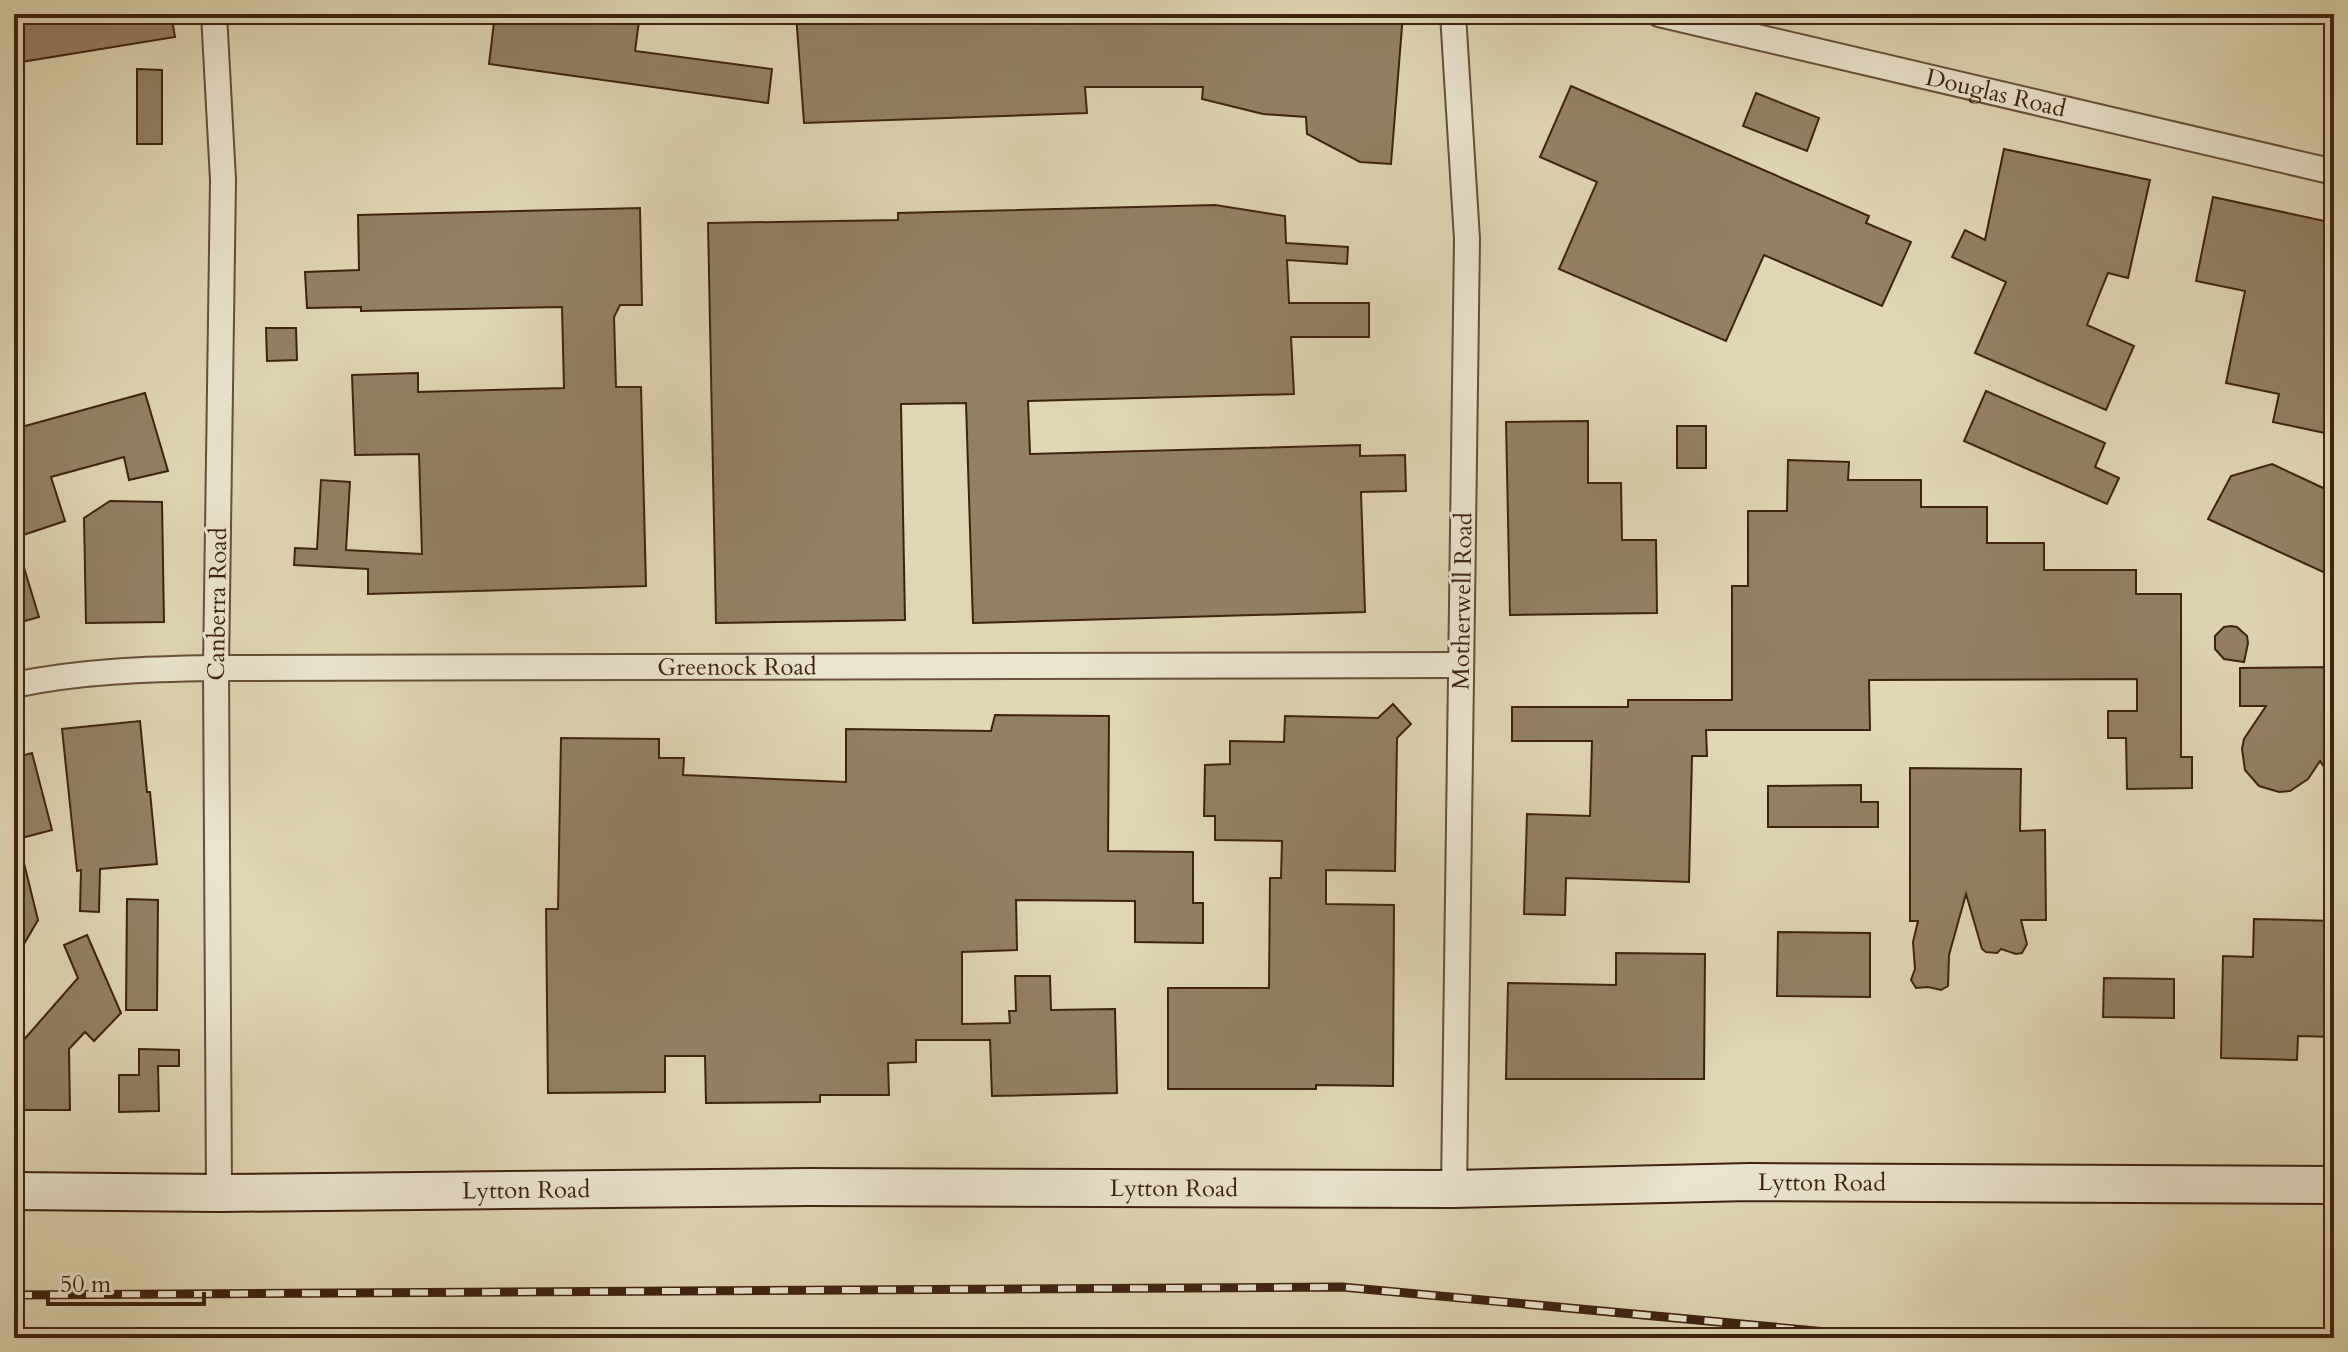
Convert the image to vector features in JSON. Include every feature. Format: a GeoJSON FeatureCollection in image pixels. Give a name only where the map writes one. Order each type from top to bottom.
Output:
{"type":"FeatureCollection","features":[{"type":"Feature","properties":{"kind":"main road","name":"Lytton Road"},"geometry":{"type":"LineString","coordinates":[[14,1191],[219,1193],[808,1187],[1454,1189],[1750,1182],[2334,1185]]}},
{"type":"Feature","properties":{"kind":"street","name":"Canberra Road"},"geometry":{"type":"LineString","coordinates":[[214,14],[223,180],[216,668],[219,1193]]}},
{"type":"Feature","properties":{"kind":"street","name":"Motherwell Road"},"geometry":{"type":"LineString","coordinates":[[1453,14],[1467,239],[1454,1189]]}},
{"type":"Feature","properties":{"kind":"street","name":"Douglas Road"},"geometry":{"type":"LineString","coordinates":[[1659,14],[2334,172]]}},
{"type":"Feature","properties":{"kind":"street","name":"Greenock Road"},"geometry":{"type":"LineString","coordinates":[[14,685],[53,677],[127,670],[216,668],[1461,665]]}},
{"type":"Feature","properties":{"kind":"building"},"geometry":{"type":"Polygon","coordinates":[[[14,14],[63,14],[64,20],[102,14],[171,14],[175,37],[21,62],[14,14]]]}},
{"type":"Feature","properties":{"kind":"building"},"geometry":{"type":"Polygon","coordinates":[[[495,14],[640,14],[635,51],[772,69],[768,103],[489,64],[495,14]]]}},
{"type":"Feature","properties":{"kind":"building"},"geometry":{"type":"Polygon","coordinates":[[[796,14],[1403,14],[1391,164],[1360,162],[1307,134],[1306,117],[1263,114],[1202,99],[1203,87],[1085,87],[1087,113],[804,123],[796,14]]]}},
{"type":"Feature","properties":{"kind":"building"},"geometry":{"type":"Polygon","coordinates":[[[137,69],[162,70],[162,144],[137,144],[137,69]]]}},
{"type":"Feature","properties":{"kind":"building"},"geometry":{"type":"Polygon","coordinates":[[[1571,86],[1869,216],[1866,223],[1911,242],[1882,306],[1764,255],[1726,341],[1559,269],[1597,182],[1540,157],[1571,86]]]}},
{"type":"Feature","properties":{"kind":"building"},"geometry":{"type":"Polygon","coordinates":[[[1756,93],[1819,118],[1807,151],[1743,126],[1756,93]]]}},
{"type":"Feature","properties":{"kind":"building"},"geometry":{"type":"Polygon","coordinates":[[[2004,149],[2150,180],[2128,278],[2108,273],[2087,325],[2134,346],[2106,410],[1975,353],[2006,282],[1952,257],[1965,230],[1985,240],[2004,149]]]}},
{"type":"Feature","properties":{"kind":"building"},"geometry":{"type":"Polygon","coordinates":[[[2213,197],[2334,223],[2334,435],[2273,422],[2279,394],[2226,383],[2245,291],[2196,281],[2213,197]]]}},
{"type":"Feature","properties":{"kind":"building"},"geometry":{"type":"Polygon","coordinates":[[[1215,205],[1285,216],[1286,243],[1348,247],[1347,264],[1287,260],[1289,303],[1369,303],[1369,337],[1291,337],[1294,394],[1028,401],[1030,454],[1360,445],[1360,456],[1405,455],[1406,491],[1361,492],[1365,612],[973,623],[966,403],[901,404],[905,620],[716,623],[708,223],[898,220],[898,213],[1215,205]]]}},
{"type":"Feature","properties":{"kind":"building"},"geometry":{"type":"Polygon","coordinates":[[[640,208],[642,305],[620,305],[614,317],[616,387],[641,387],[646,586],[368,594],[368,569],[294,565],[295,548],[317,549],[321,480],[350,482],[346,550],[422,554],[419,454],[355,455],[352,375],[418,373],[418,392],[564,388],[562,307],[361,311],[361,307],[307,308],[305,272],[359,270],[358,215],[640,208]]]}},
{"type":"Feature","properties":{"kind":"building"},"geometry":{"type":"Polygon","coordinates":[[[266,328],[296,328],[297,360],[267,361],[266,328]]]}},
{"type":"Feature","properties":{"kind":"building"},"geometry":{"type":"Polygon","coordinates":[[[1986,391],[2105,443],[2095,467],[2119,478],[2107,504],[1964,441],[1986,391]]]}},
{"type":"Feature","properties":{"kind":"building"},"geometry":{"type":"Polygon","coordinates":[[[145,393],[168,471],[129,480],[124,457],[51,477],[65,521],[14,538],[14,429],[145,393]]]}},
{"type":"Feature","properties":{"kind":"building"},"geometry":{"type":"Polygon","coordinates":[[[1588,421],[1588,483],[1621,483],[1622,540],[1656,540],[1657,613],[1510,615],[1506,422],[1588,421]]]}},
{"type":"Feature","properties":{"kind":"building"},"geometry":{"type":"Polygon","coordinates":[[[1677,426],[1706,426],[1706,468],[1677,468],[1677,426]]]}},
{"type":"Feature","properties":{"kind":"building"},"geometry":{"type":"Polygon","coordinates":[[[1788,460],[1849,462],[1848,480],[1921,480],[1921,507],[1987,507],[1987,543],[2044,543],[2044,570],[2136,570],[2136,594],[2181,594],[2181,757],[2192,757],[2192,788],[2127,789],[2126,738],[2108,738],[2108,711],[2137,711],[2137,679],[1869,680],[1870,730],[1706,730],[1707,756],[1692,756],[1689,882],[1566,878],[1565,915],[1524,914],[1527,814],[1590,816],[1592,741],[1512,741],[1512,707],[1628,707],[1628,700],[1732,700],[1732,586],[1748,586],[1748,511],[1787,511],[1788,460]]]}},
{"type":"Feature","properties":{"kind":"building"},"geometry":{"type":"Polygon","coordinates":[[[2272,464],[2334,493],[2334,577],[2208,519],[2231,476],[2272,464]]]}},
{"type":"Feature","properties":{"kind":"building"},"geometry":{"type":"Polygon","coordinates":[[[110,501],[162,502],[164,622],[86,623],[84,518],[110,501]]]}},
{"type":"Feature","properties":{"kind":"building"},"geometry":{"type":"Polygon","coordinates":[[[18,548],[39,617],[14,624],[14,549],[18,548]]]}},
{"type":"Feature","properties":{"kind":"building"},"geometry":{"type":"Polygon","coordinates":[[[2231,626],[2247,636],[2244,662],[2224,659],[2215,649],[2215,636],[2224,627],[2231,626]]]}},
{"type":"Feature","properties":{"kind":"building"},"geometry":{"type":"Polygon","coordinates":[[[2334,667],[2334,782],[2320,761],[2308,779],[2290,791],[2279,792],[2259,786],[2245,770],[2242,749],[2244,739],[2266,706],[2240,706],[2240,668],[2334,667]]]}},
{"type":"Feature","properties":{"kind":"building"},"geometry":{"type":"Polygon","coordinates":[[[1393,704],[1411,724],[1397,738],[1395,871],[1326,870],[1326,904],[1394,905],[1393,1086],[1168,1089],[1168,988],[1269,988],[1270,878],[1281,878],[1282,841],[1215,840],[1215,816],[1204,816],[1205,765],[1230,764],[1230,741],[1284,742],[1285,716],[1378,718],[1393,704]]]}},
{"type":"Feature","properties":{"kind":"building"},"geometry":{"type":"Polygon","coordinates":[[[995,715],[1109,716],[1108,851],[1193,852],[1193,903],[1203,903],[1203,943],[1135,942],[1135,901],[1016,900],[1017,950],[962,952],[962,1024],[1010,1023],[1009,1011],[1016,1011],[1015,976],[1050,976],[1051,1010],[1115,1009],[1117,1093],[992,1096],[990,1040],[916,1040],[916,1062],[888,1063],[889,1095],[820,1095],[820,1102],[706,1103],[705,1056],[665,1056],[665,1092],[548,1093],[546,909],[558,909],[561,738],[659,739],[659,758],[684,758],[683,775],[846,782],[846,729],[991,731],[995,715]]]}},
{"type":"Feature","properties":{"kind":"building"},"geometry":{"type":"Polygon","coordinates":[[[140,721],[157,864],[100,869],[99,912],[80,911],[81,870],[77,871],[62,729],[140,721]]]}},
{"type":"Feature","properties":{"kind":"building"},"geometry":{"type":"Polygon","coordinates":[[[32,753],[52,830],[14,840],[14,758],[32,753]]]}},
{"type":"Feature","properties":{"kind":"building"},"geometry":{"type":"Polygon","coordinates":[[[1910,768],[2021,769],[2020,831],[2045,830],[2046,920],[2021,920],[2027,944],[2022,953],[2001,949],[1997,953],[1986,952],[1982,949],[1966,894],[1949,955],[1948,986],[1941,990],[1916,988],[1911,980],[1915,969],[1913,942],[1918,921],[1910,921],[1910,768]]]}},
{"type":"Feature","properties":{"kind":"building"},"geometry":{"type":"Polygon","coordinates":[[[1861,785],[1861,802],[1878,802],[1878,827],[1768,827],[1768,786],[1861,785]]]}},
{"type":"Feature","properties":{"kind":"building"},"geometry":{"type":"Polygon","coordinates":[[[20,847],[38,920],[14,961],[14,848],[20,847]]]}},
{"type":"Feature","properties":{"kind":"building"},"geometry":{"type":"Polygon","coordinates":[[[127,899],[158,900],[157,1010],[126,1010],[127,899]]]}},
{"type":"Feature","properties":{"kind":"building"},"geometry":{"type":"Polygon","coordinates":[[[2254,919],[2334,921],[2334,1037],[2298,1036],[2297,1060],[2221,1058],[2223,956],[2253,957],[2254,919]]]}},
{"type":"Feature","properties":{"kind":"building"},"geometry":{"type":"Polygon","coordinates":[[[1778,932],[1870,933],[1870,997],[1777,996],[1778,932]]]}},
{"type":"Feature","properties":{"kind":"building"},"geometry":{"type":"Polygon","coordinates":[[[87,935],[121,1013],[94,1041],[85,1032],[69,1049],[70,1110],[14,1110],[14,1051],[78,978],[64,945],[87,935]]]}},
{"type":"Feature","properties":{"kind":"building"},"geometry":{"type":"Polygon","coordinates":[[[1616,953],[1705,954],[1704,1079],[1506,1079],[1508,983],[1616,985],[1616,953]]]}},
{"type":"Feature","properties":{"kind":"building"},"geometry":{"type":"Polygon","coordinates":[[[2104,978],[2174,979],[2174,1018],[2103,1017],[2104,978]]]}},
{"type":"Feature","properties":{"kind":"building"},"geometry":{"type":"Polygon","coordinates":[[[139,1049],[179,1050],[179,1066],[158,1066],[159,1111],[119,1112],[119,1075],[139,1075],[139,1049]]]}},
{"type":"Feature","properties":{"kind":"railway"},"geometry":{"type":"LineString","coordinates":[[14,1295],[1342,1287],[1892,1338]]}}]}
